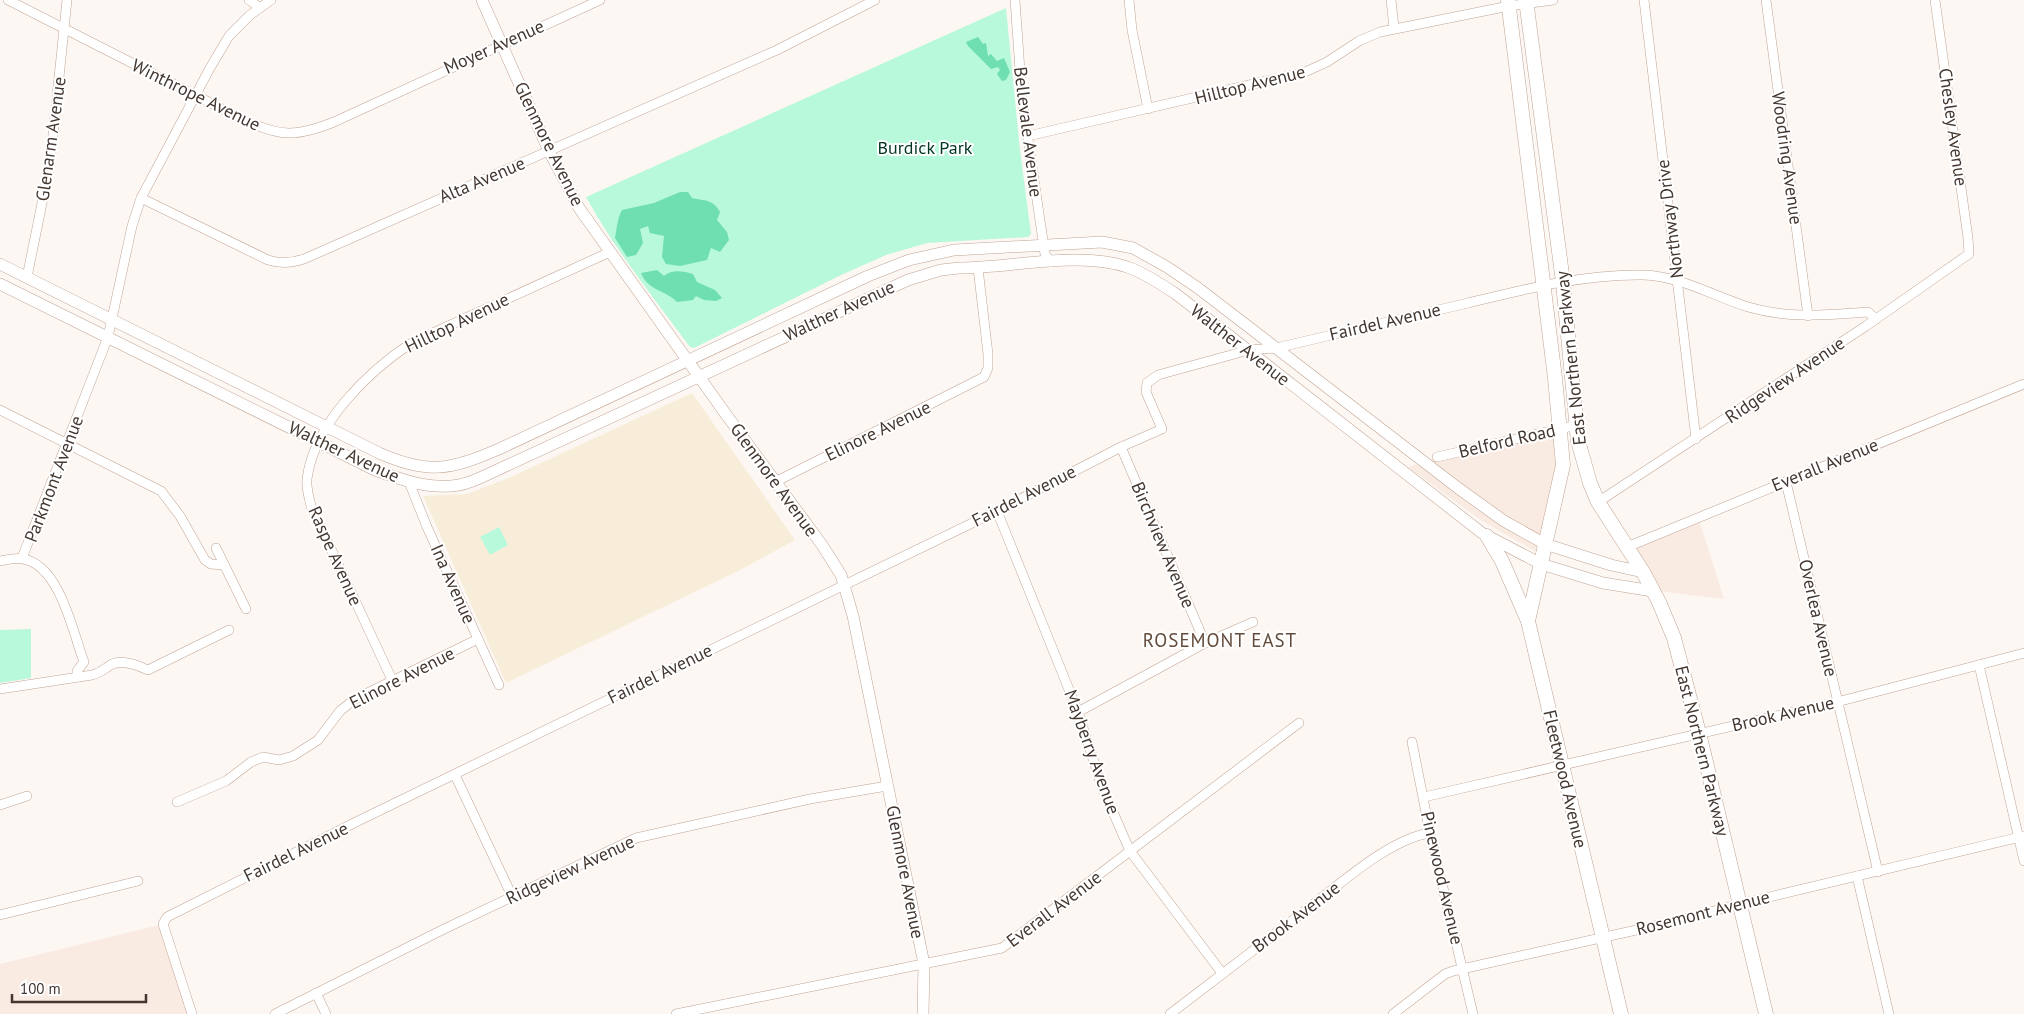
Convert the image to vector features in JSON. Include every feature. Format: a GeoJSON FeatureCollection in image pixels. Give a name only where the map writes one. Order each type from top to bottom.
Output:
{"type":"FeatureCollection","features":[{"type":"Feature","properties":{"kind":"main road","name":"Glenmore Avenue"},"geometry":{"type":"LineString","coordinates":[[482,0],[549,151],[579,208],[822,545],[844,584],[853,616],[924,964],[923,1014]]}},
{"type":"Feature","properties":{"kind":"main road","name":"East Northern Parkway"},"geometry":{"type":"LineString","coordinates":[[1526,2],[1563,282],[1578,441],[1598,502],[1643,572],[1674,638],[1699,733],[1766,1014]]}},
{"type":"Feature","properties":{"kind":"main road","name":"East Northern Parkway"},"geometry":{"type":"LineString","coordinates":[[1509,3],[1563,465],[1545,544]]}},
{"type":"Feature","properties":{"kind":"main road"},"geometry":{"type":"LineString","coordinates":[[1525,138],[1544,136]]}},
{"type":"Feature","properties":{"kind":"main road","name":"Walther Avenue"},"geometry":{"type":"LineString","coordinates":[[0,264],[379,453],[406,464],[423,468],[454,466],[499,449],[868,276],[908,260],[954,250],[1102,242],[1132,248],[1167,267],[1198,288],[1477,503],[1504,521],[1545,544],[1611,565],[1643,572]]}},
{"type":"Feature","properties":{"kind":"main road","name":"Walther Avenue"},"geometry":{"type":"LineString","coordinates":[[0,284],[375,470],[409,482],[443,486],[460,485],[478,479],[895,285],[941,270],[1086,260],[1112,263],[1129,267],[1144,274],[1176,294],[1456,514],[1487,536],[1541,564],[1603,583],[1653,590]]}},
{"type":"Feature","properties":{"kind":"main road"},"geometry":{"type":"LineString","coordinates":[[1487,536],[1502,561],[1528,621]]}},
{"type":"Feature","properties":{"kind":"main road","name":"Fleetwood Avenue"},"geometry":{"type":"LineString","coordinates":[[1545,544],[1528,621],[1620,1014]]}},
{"type":"Feature","properties":{"kind":"street","name":"Winthrope Avenue"},"geometry":{"type":"LineString","coordinates":[[8,0],[195,96],[264,129],[283,134],[317,128],[390,96]]}},
{"type":"Feature","properties":{"kind":"street","name":"Glenarm Avenue"},"geometry":{"type":"LineString","coordinates":[[27,277],[50,164],[67,0]]}},
{"type":"Feature","properties":{"kind":"street"},"geometry":{"type":"LineString","coordinates":[[249,0],[259,7]]}},
{"type":"Feature","properties":{"kind":"street","name":"Parkmont Avenue"},"geometry":{"type":"LineString","coordinates":[[77,677],[77,671],[84,662],[59,591],[39,566],[22,558],[108,338],[132,226],[141,198],[229,36],[259,7],[272,0]]}},
{"type":"Feature","properties":{"kind":"street","name":"Moyer Avenue"},"geometry":{"type":"LineString","coordinates":[[390,96],[600,0]]}},
{"type":"Feature","properties":{"kind":"street","name":"Alta Avenue"},"geometry":{"type":"LineString","coordinates":[[141,198],[268,260],[280,263],[293,262],[304,259],[777,50],[875,0]]}},
{"type":"Feature","properties":{"kind":"street","name":"Bellevale Avenue"},"geometry":{"type":"LineString","coordinates":[[1015,0],[1022,99],[1045,254],[1051,262]]}},
{"type":"Feature","properties":{"kind":"street"},"geometry":{"type":"LineString","coordinates":[[1129,0],[1132,30],[1148,109]]}},
{"type":"Feature","properties":{"kind":"street"},"geometry":{"type":"LineString","coordinates":[[1391,0],[1394,28]]}},
{"type":"Feature","properties":{"kind":"street","name":"Hilltop Avenue"},"geometry":{"type":"LineString","coordinates":[[1028,136],[1305,72],[1327,62],[1359,41],[1394,28],[1509,3],[1553,0]]}},
{"type":"Feature","properties":{"kind":"street","name":"Northway Drive"},"geometry":{"type":"LineString","coordinates":[[1644,0],[1696,439]]}},
{"type":"Feature","properties":{"kind":"street","name":"Woodring Avenue"},"geometry":{"type":"LineString","coordinates":[[1766,0],[1808,316]]}},
{"type":"Feature","properties":{"kind":"street","name":"Chesley Avenue"},"geometry":{"type":"LineString","coordinates":[[1935,0],[1969,254]]}},
{"type":"Feature","properties":{"kind":"street","name":"Hilltop Avenue"},"geometry":{"type":"LineString","coordinates":[[326,426],[374,371],[413,342],[610,252]]}},
{"type":"Feature","properties":{"kind":"street","name":"Ridgeview Avenue"},"geometry":{"type":"LineString","coordinates":[[1598,502],[1696,439],[1969,254]]}},
{"type":"Feature","properties":{"kind":"street","name":"Elinore Avenue"},"geometry":{"type":"LineString","coordinates":[[775,482],[982,380],[986,375],[988,354],[978,268]]}},
{"type":"Feature","properties":{"kind":"street","name":"Fairdel Avenue"},"geometry":{"type":"LineString","coordinates":[[192,1014],[163,924],[167,917],[844,584],[997,511],[1121,447],[1162,429],[1146,392],[1147,383],[1158,375],[1249,350],[1276,348],[1543,285],[1628,275],[1658,276],[1678,280],[1749,307],[1774,312],[1808,316],[1868,312],[1876,318]]}},
{"type":"Feature","properties":{"kind":"street","name":"Everall Avenue"},"geometry":{"type":"LineString","coordinates":[[1627,547],[2024,384]]}},
{"type":"Feature","properties":{"kind":"street"},"geometry":{"type":"LineString","coordinates":[[0,410],[161,491],[180,516],[205,560],[211,564],[224,566]]}},
{"type":"Feature","properties":{"kind":"street","name":"Belford Road"},"geometry":{"type":"LineString","coordinates":[[1437,457],[1577,425]]}},
{"type":"Feature","properties":{"kind":"street","name":"Raspe Avenue"},"geometry":{"type":"LineString","coordinates":[[326,426],[307,481],[311,506],[393,682]]}},
{"type":"Feature","properties":{"kind":"street","name":"Birchview Avenue"},"geometry":{"type":"LineString","coordinates":[[1121,447],[1205,643]]}},
{"type":"Feature","properties":{"kind":"street","name":"Ina Avenue"},"geometry":{"type":"LineString","coordinates":[[409,482],[427,528],[500,685]]}},
{"type":"Feature","properties":{"kind":"street","name":"Overlea Avenue"},"geometry":{"type":"LineString","coordinates":[[1786,482],[1878,872]]}},
{"type":"Feature","properties":{"kind":"street","name":"Mayberry Avenue"},"geometry":{"type":"LineString","coordinates":[[997,511],[1078,712],[1102,787],[1130,852],[1222,974]]}},
{"type":"Feature","properties":{"kind":"street"},"geometry":{"type":"LineString","coordinates":[[216,548],[246,609]]}},
{"type":"Feature","properties":{"kind":"street"},"geometry":{"type":"LineString","coordinates":[[0,561],[22,558]]}},
{"type":"Feature","properties":{"kind":"street"},"geometry":{"type":"LineString","coordinates":[[1078,712],[1205,643],[1253,622]]}},
{"type":"Feature","properties":{"kind":"street"},"geometry":{"type":"LineString","coordinates":[[0,689],[100,673],[114,663],[126,663],[148,670],[228,630]]}},
{"type":"Feature","properties":{"kind":"street","name":"Elinore Avenue"},"geometry":{"type":"LineString","coordinates":[[177,802],[226,781],[251,762],[263,757],[279,760],[293,756],[318,740],[347,705],[355,699],[478,639]]}},
{"type":"Feature","properties":{"kind":"street","name":"Brook Avenue"},"geometry":{"type":"LineString","coordinates":[[1424,797],[1838,702],[2024,653]]}},
{"type":"Feature","properties":{"kind":"street"},"geometry":{"type":"LineString","coordinates":[[1979,665],[2021,837],[2024,861]]}},
{"type":"Feature","properties":{"kind":"street","name":"Everall Avenue"},"geometry":{"type":"LineString","coordinates":[[676,1014],[1002,948],[1299,723]]}},
{"type":"Feature","properties":{"kind":"street","name":"Pinewood Avenue"},"geometry":{"type":"LineString","coordinates":[[1412,742],[1430,833],[1473,1014]]}},
{"type":"Feature","properties":{"kind":"street"},"geometry":{"type":"LineString","coordinates":[[455,775],[512,896]]}},
{"type":"Feature","properties":{"kind":"street","name":"Ridgeview Avenue"},"geometry":{"type":"LineString","coordinates":[[275,1014],[512,896],[636,838],[810,798],[887,786]]}},
{"type":"Feature","properties":{"kind":"street"},"geometry":{"type":"LineString","coordinates":[[0,805],[27,796]]}},
{"type":"Feature","properties":{"kind":"street","name":"Brook Avenue"},"geometry":{"type":"LineString","coordinates":[[1170,1014],[1354,873],[1384,853],[1415,836],[1430,833]]}},
{"type":"Feature","properties":{"kind":"street","name":"Rosemont Avenue"},"geometry":{"type":"LineString","coordinates":[[1393,1014],[1445,974],[1462,969],[1601,936],[1672,922],[2021,837]]}},
{"type":"Feature","properties":{"kind":"street"},"geometry":{"type":"LineString","coordinates":[[1857,876],[1889,1014]]}},
{"type":"Feature","properties":{"kind":"street"},"geometry":{"type":"LineString","coordinates":[[0,915],[138,881]]}},
{"type":"Feature","properties":{"kind":"street"},"geometry":{"type":"LineString","coordinates":[[316,993],[326,1014]]}},
{"type":"Feature","properties":{"kind":"shaded area"},"geometry":{"type":"Polygon","coordinates":[[[692,393],[795,540],[740,570],[506,683],[423,496],[467,494],[511,477],[692,393]]]}},
{"type":"Feature","properties":{"kind":"shaded area"},"geometry":{"type":"Polygon","coordinates":[[[1559,430],[1560,470],[1542,555],[1482,521],[1408,467],[1442,457],[1559,430]]]}},
{"type":"Feature","properties":{"kind":"shaded area"},"geometry":{"type":"Polygon","coordinates":[[[1698,517],[1724,599],[1649,590],[1626,546],[1698,517]]]}},
{"type":"Feature","properties":{"kind":"shaded area"},"geometry":{"type":"Polygon","coordinates":[[[163,924],[193,1014],[0,1014],[0,964],[163,924]]]}},
{"type":"Feature","properties":{"kind":"green space","name":"Burdick Park"},"geometry":{"type":"Polygon","coordinates":[[[1006,8],[1020,150],[1031,234],[1028,237],[927,243],[886,255],[839,276],[694,348],[690,347],[622,255],[586,197],[1006,8]]]}},
{"type":"Feature","properties":{"kind":"green space"},"geometry":{"type":"Polygon","coordinates":[[[978,37],[983,44],[986,43],[988,56],[991,54],[997,61],[1004,58],[1010,72],[1006,80],[1002,81],[997,74],[1000,70],[998,67],[991,69],[968,46],[966,42],[978,37]]]}},
{"type":"Feature","properties":{"kind":"green space"},"geometry":{"type":"Polygon","coordinates":[[[680,192],[688,192],[692,198],[708,201],[720,212],[717,220],[727,232],[729,240],[720,252],[711,248],[707,260],[680,266],[666,264],[662,257],[664,236],[650,233],[648,226],[640,229],[643,243],[636,255],[627,257],[615,238],[622,210],[654,203],[680,192]]]}},
{"type":"Feature","properties":{"kind":"green space"},"geometry":{"type":"Polygon","coordinates":[[[657,270],[664,276],[682,271],[693,274],[697,282],[715,290],[722,298],[716,301],[704,300],[696,296],[693,300],[677,302],[648,283],[641,273],[657,270]]]}},
{"type":"Feature","properties":{"kind":"green space"},"geometry":{"type":"Polygon","coordinates":[[[499,527],[508,545],[490,555],[480,537],[499,527]]]}},
{"type":"Feature","properties":{"kind":"green space"},"geometry":{"type":"Polygon","coordinates":[[[31,629],[31,678],[0,683],[0,630],[31,629]]]}},
{"type":"Feature","properties":{"kind":"district","name":"ROSEMONT EAST"},"geometry":{"type":"Point","coordinates":[1220,640]}}]}
